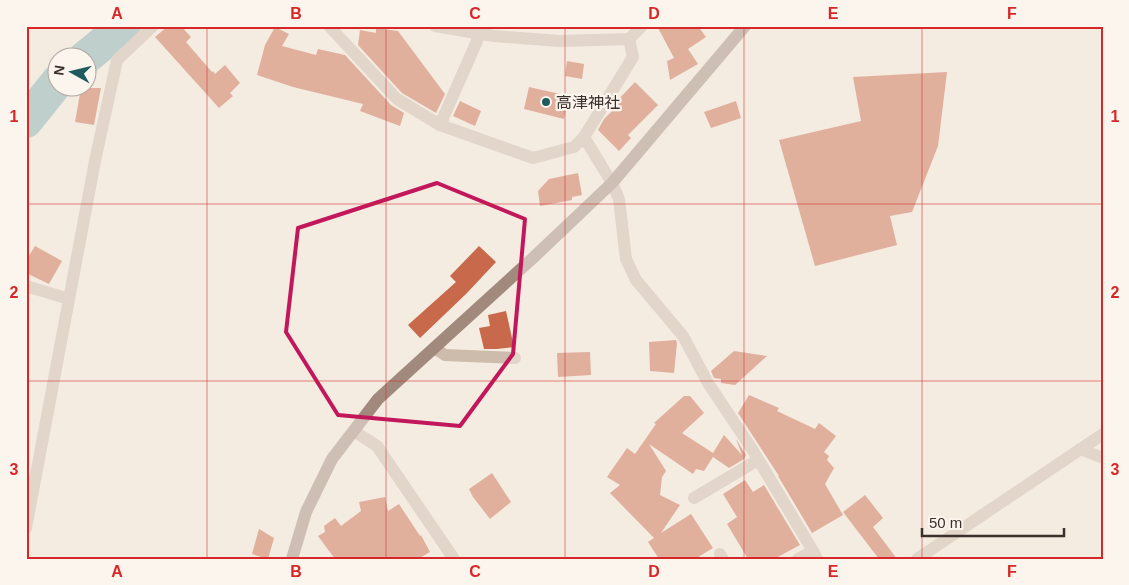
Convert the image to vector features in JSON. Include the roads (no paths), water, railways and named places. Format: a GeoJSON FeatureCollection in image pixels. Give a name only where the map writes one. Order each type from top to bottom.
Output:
{"type":"FeatureCollection","features":[{"type":"Feature","properties":{"kind":"street"},"geometry":{"type":"LineString","coordinates":[[26,528],[116,60],[153,26]]}},
{"type":"Feature","properties":{"kind":"street"},"geometry":{"type":"LineString","coordinates":[[329,26],[397,99],[440,125],[533,158],[574,147],[584,137],[633,57],[636,31],[559,41],[480,34],[435,26]]}},
{"type":"Feature","properties":{"kind":"street"},"geometry":{"type":"LineString","coordinates":[[292,559],[306,512],[332,459],[378,399],[612,183],[745,26]]}},
{"type":"Feature","properties":{"kind":"street"},"geometry":{"type":"LineString","coordinates":[[440,125],[480,34]]}},
{"type":"Feature","properties":{"kind":"street"},"geometry":{"type":"LineString","coordinates":[[584,137],[612,183],[619,199],[626,259],[636,280],[683,336],[708,383],[758,460],[815,555],[798,559]]}},
{"type":"Feature","properties":{"kind":"street"},"geometry":{"type":"LineString","coordinates":[[26,286],[69,299]]}},
{"type":"Feature","properties":{"kind":"street"},"geometry":{"type":"LineString","coordinates":[[434,348],[445,355],[515,358]]}},
{"type":"Feature","properties":{"kind":"street"},"geometry":{"type":"LineString","coordinates":[[354,431],[377,446],[454,559]]}},
{"type":"Feature","properties":{"kind":"street"},"geometry":{"type":"LineString","coordinates":[[917,559],[1103,434]]}},
{"type":"Feature","properties":{"kind":"street"},"geometry":{"type":"LineString","coordinates":[[1080,450],[1103,458]]}},
{"type":"Feature","properties":{"kind":"street"},"geometry":{"type":"LineString","coordinates":[[694,498],[758,460]]}},
{"type":"Feature","properties":{"kind":"waterway"},"geometry":{"type":"LineString","coordinates":[[97,48],[124,26]]}},
{"type":"Feature","properties":{"kind":"waterway"},"geometry":{"type":"LineString","coordinates":[[26,121],[48,94]]}},
{"type":"Feature","properties":{"kind":"place","name":"高津神社"},"geometry":{"type":"Point","coordinates":[546,102]}}]}
